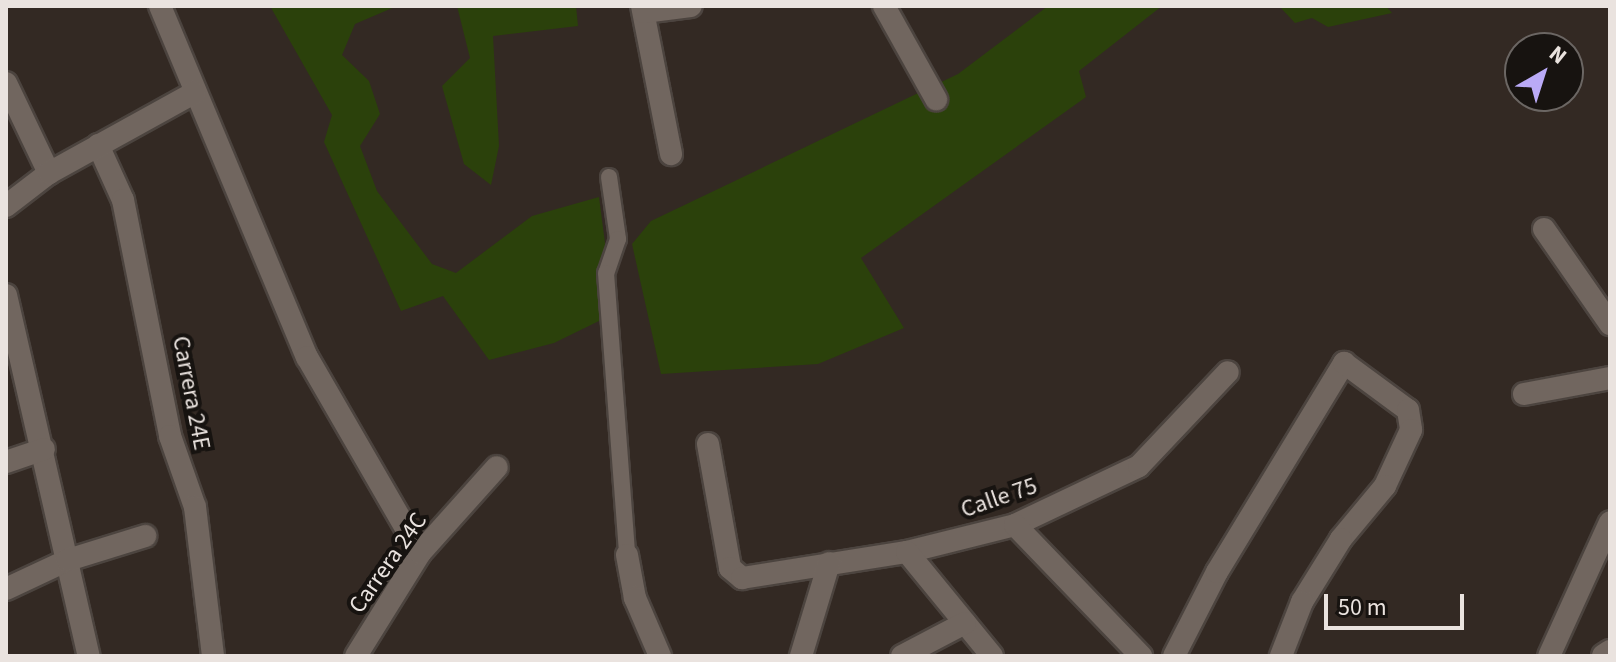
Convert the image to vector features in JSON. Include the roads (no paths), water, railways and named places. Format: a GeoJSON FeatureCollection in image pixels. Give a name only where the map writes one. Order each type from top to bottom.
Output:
{"type":"FeatureCollection","features":[{"type":"Feature","properties":{"kind":"main road"},"geometry":{"type":"LineString","coordinates":[[1604,656],[1610,652]]}},
{"type":"Feature","properties":{"kind":"street"},"geometry":{"type":"LineString","coordinates":[[160,6],[307,357],[420,553]]}},
{"type":"Feature","properties":{"kind":"street"},"geometry":{"type":"LineString","coordinates":[[671,154],[643,9],[691,6]]}},
{"type":"Feature","properties":{"kind":"street"},"geometry":{"type":"LineString","coordinates":[[884,6],[936,99]]}},
{"type":"Feature","properties":{"kind":"street"},"geometry":{"type":"LineString","coordinates":[[6,83],[49,173]]}},
{"type":"Feature","properties":{"kind":"street"},"geometry":{"type":"LineString","coordinates":[[6,206],[49,173],[194,93]]}},
{"type":"Feature","properties":{"kind":"street","name":"Carrera 24E"},"geometry":{"type":"LineString","coordinates":[[98,145],[123,200],[170,436],[195,507],[213,656]]}},
{"type":"Feature","properties":{"kind":"street"},"geometry":{"type":"LineString","coordinates":[[609,177],[618,239],[606,273],[627,555],[635,598],[660,656]]}},
{"type":"Feature","properties":{"kind":"street"},"geometry":{"type":"LineString","coordinates":[[1544,229],[1610,324]]}},
{"type":"Feature","properties":{"kind":"street"},"geometry":{"type":"LineString","coordinates":[[6,295],[44,449],[89,656]]}},
{"type":"Feature","properties":{"kind":"street"},"geometry":{"type":"LineString","coordinates":[[1174,656],[1217,572],[1344,363],[1408,410],[1411,430],[1385,486],[1341,539],[1302,602],[1281,656]]}},
{"type":"Feature","properties":{"kind":"street","name":"Calle 75"},"geometry":{"type":"LineString","coordinates":[[708,444],[730,568],[742,578],[907,552],[1015,525],[1139,466],[1228,372]]}},
{"type":"Feature","properties":{"kind":"street"},"geometry":{"type":"LineString","coordinates":[[1524,394],[1610,378]]}},
{"type":"Feature","properties":{"kind":"street"},"geometry":{"type":"LineString","coordinates":[[6,462],[44,449]]}},
{"type":"Feature","properties":{"kind":"street","name":"Carrera 24C"},"geometry":{"type":"LineString","coordinates":[[356,656],[420,553],[497,467]]}},
{"type":"Feature","properties":{"kind":"street"},"geometry":{"type":"LineString","coordinates":[[1549,656],[1610,522]]}},
{"type":"Feature","properties":{"kind":"street"},"geometry":{"type":"LineString","coordinates":[[1015,525],[1141,656]]}},
{"type":"Feature","properties":{"kind":"street"},"geometry":{"type":"LineString","coordinates":[[6,589],[68,560],[145,536]]}},
{"type":"Feature","properties":{"kind":"street"},"geometry":{"type":"LineString","coordinates":[[907,552],[992,656]]}},
{"type":"Feature","properties":{"kind":"street"},"geometry":{"type":"LineString","coordinates":[[801,656],[829,563]]}},
{"type":"Feature","properties":{"kind":"street"},"geometry":{"type":"LineString","coordinates":[[902,656],[965,623]]}}]}
